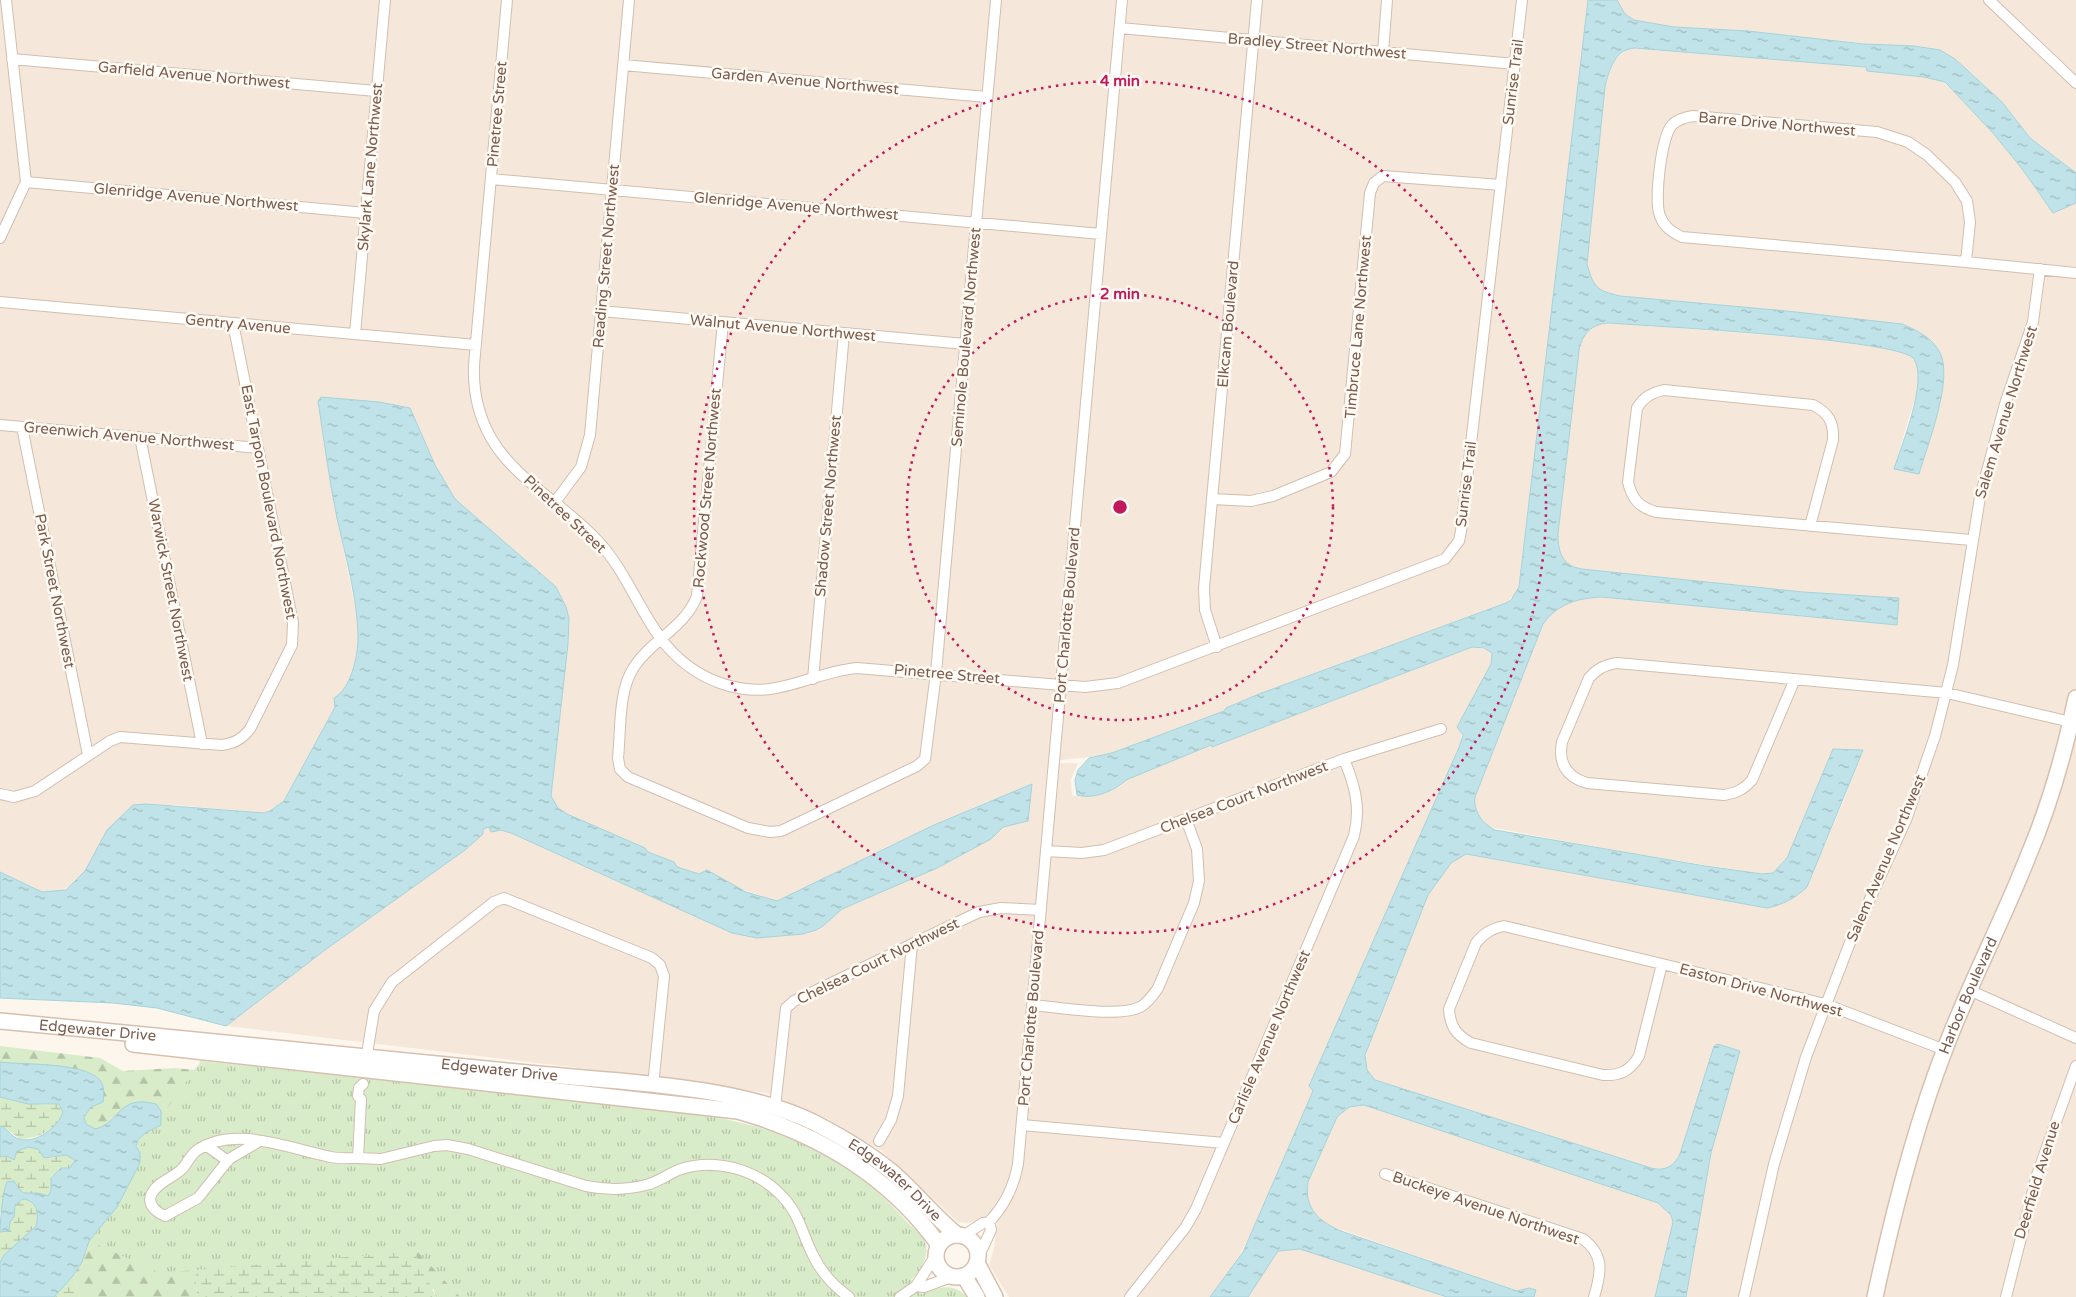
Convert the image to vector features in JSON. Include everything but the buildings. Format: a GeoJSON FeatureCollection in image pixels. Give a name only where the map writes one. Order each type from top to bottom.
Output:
{"type":"FeatureCollection","features":[{"type":"Feature","properties":{"kind":"street"},"geometry":{"type":"LineString","coordinates":[[0,238],[26,182],[6,0]]}},
{"type":"Feature","properties":{"kind":"street","name":"Skylark Lane Northwest"},"geometry":{"type":"LineString","coordinates":[[355,334],[385,0]]}},
{"type":"Feature","properties":{"kind":"street","name":"Pinetree Street"},"geometry":{"type":"LineString","coordinates":[[507,0],[476,345],[475,390],[485,427],[506,459],[590,533],[612,558],[640,610],[662,640],[679,658],[699,672],[734,687],[772,690],[835,671],[857,668],[1061,684]]}},
{"type":"Feature","properties":{"kind":"street","name":"Reading Street Northwest"},"geometry":{"type":"LineString","coordinates":[[555,502],[576,476],[588,446],[629,0]]}},
{"type":"Feature","properties":{"kind":"street","name":"Seminole Boulevard Northwest"},"geometry":{"type":"LineString","coordinates":[[936,673],[996,0]]}},
{"type":"Feature","properties":{"kind":"street","name":"Port Charlotte Boulevard"},"geometry":{"type":"LineString","coordinates":[[960,1236],[984,1223],[990,1222],[1004,1205],[1013,1185],[1018,1164],[1122,0]]}},
{"type":"Feature","properties":{"kind":"street","name":"Elkcam Boulevard"},"geometry":{"type":"LineString","coordinates":[[1217,647],[1207,621],[1204,598],[1257,0]]}},
{"type":"Feature","properties":{"kind":"street"},"geometry":{"type":"LineString","coordinates":[[1383,52],[1387,0]]}},
{"type":"Feature","properties":{"kind":"street","name":"Sunrise Trail"},"geometry":{"type":"LineString","coordinates":[[1061,684],[1096,687],[1118,684],[1436,564],[1453,551],[1461,531],[1522,0]]}},
{"type":"Feature","properties":{"kind":"street"},"geometry":{"type":"LineString","coordinates":[[1989,0],[2076,83]]}},
{"type":"Feature","properties":{"kind":"street","name":"Bradley Street Northwest"},"geometry":{"type":"LineString","coordinates":[[1120,28],[1515,64]]}},
{"type":"Feature","properties":{"kind":"street","name":"Garfield Avenue Northwest"},"geometry":{"type":"LineString","coordinates":[[12,59],[376,91]]}},
{"type":"Feature","properties":{"kind":"street","name":"Garden Avenue Northwest"},"geometry":{"type":"LineString","coordinates":[[624,64],[987,97]]}},
{"type":"Feature","properties":{"kind":"street","name":"Barre Drive Northwest"},"geometry":{"type":"LineString","coordinates":[[1966,262],[1970,211],[1962,191],[1927,156],[1898,138],[1877,132],[1694,116],[1682,118],[1673,124],[1666,133],[1658,204],[1659,215],[1664,225],[1682,237],[2076,273]]}},
{"type":"Feature","properties":{"kind":"street","name":"Timbruce Lane Northwest"},"geometry":{"type":"LineString","coordinates":[[1212,499],[1251,501],[1273,496],[1331,472],[1345,454],[1370,193],[1374,183],[1383,176],[1501,185]]}},
{"type":"Feature","properties":{"kind":"street","name":"Glenridge Avenue Northwest"},"geometry":{"type":"LineString","coordinates":[[491,179],[1102,234]]}},
{"type":"Feature","properties":{"kind":"street","name":"Glenridge Avenue Northwest"},"geometry":{"type":"LineString","coordinates":[[26,182],[366,213]]}},
{"type":"Feature","properties":{"kind":"street","name":"Salem Avenue Northwest"},"geometry":{"type":"LineString","coordinates":[[1744,1297],[1774,1164],[1789,1111],[1825,1004],[1906,820],[1935,736],[1947,693],[1958,636],[1972,540],[1992,450],[2033,322],[2040,269]]}},
{"type":"Feature","properties":{"kind":"street","name":"Gentry Avenue"},"geometry":{"type":"LineString","coordinates":[[0,302],[476,345]]}},
{"type":"Feature","properties":{"kind":"street","name":"Walnut Avenue Northwest"},"geometry":{"type":"LineString","coordinates":[[601,311],[965,344]]}},
{"type":"Feature","properties":{"kind":"street","name":"Rockwood Street Northwest"},"geometry":{"type":"LineString","coordinates":[[723,322],[697,596],[688,615],[639,660],[628,679],[625,690],[618,758],[620,768],[628,777],[759,832],[780,831],[917,766],[926,759],[936,673]]}},
{"type":"Feature","properties":{"kind":"street","name":"East Tarpon Boulevard Northwest"},"geometry":{"type":"LineString","coordinates":[[0,794],[14,797],[35,791],[110,741],[120,737],[222,745],[233,743],[243,738],[250,729],[292,645],[294,634],[233,323]]}},
{"type":"Feature","properties":{"kind":"street","name":"Shadow Street Northwest"},"geometry":{"type":"LineString","coordinates":[[813,679],[844,333]]}},
{"type":"Feature","properties":{"kind":"street"},"geometry":{"type":"LineString","coordinates":[[1810,526],[1833,440],[1832,424],[1823,410],[1814,404],[1664,390],[1644,398],[1637,408],[1628,482],[1630,493],[1636,502],[1646,509],[1656,512],[1810,526],[1972,540]]}},
{"type":"Feature","properties":{"kind":"street","name":"Greenwich Avenue Northwest"},"geometry":{"type":"LineString","coordinates":[[0,425],[258,448]]}},
{"type":"Feature","properties":{"kind":"street","name":"Park Street Northwest"},"geometry":{"type":"LineString","coordinates":[[22,426],[88,755]]}},
{"type":"Feature","properties":{"kind":"street","name":"Warwick Street Northwest"},"geometry":{"type":"LineString","coordinates":[[140,437],[202,744]]}},
{"type":"Feature","properties":{"kind":"street"},"geometry":{"type":"LineString","coordinates":[[1795,679],[1752,780],[1735,794],[1724,795],[1588,783],[1577,780],[1568,773],[1562,764],[1560,753],[1562,742],[1589,678],[1596,670],[1606,664],[1617,663],[1795,679],[1947,693],[2071,722]]}},
{"type":"Feature","properties":{"kind":"street","name":"Harbor Boulevard"},"geometry":{"type":"LineString","coordinates":[[1875,1297],[1898,1197],[1925,1106],[1969,990],[2030,852],[2058,772],[2076,698]]}},
{"type":"Feature","properties":{"kind":"street","name":"Chelsea Court Northwest"},"geometry":{"type":"LineString","coordinates":[[1046,851],[1082,853],[1104,850],[1344,759],[1441,729]]}},
{"type":"Feature","properties":{"kind":"street","name":"Carlisle Avenue Northwest"},"geometry":{"type":"LineString","coordinates":[[1130,1297],[1191,1219],[1354,836],[1357,823],[1357,796],[1344,759]]}},
{"type":"Feature","properties":{"kind":"street"},"geometry":{"type":"LineString","coordinates":[[1032,1005],[1120,1012],[1141,1007],[1150,1000],[1158,988],[1197,892],[1199,860],[1186,819]]}},
{"type":"Feature","properties":{"kind":"street"},"geometry":{"type":"LineString","coordinates":[[358,1158],[361,1099],[358,1096],[365,1070],[374,1011],[392,982],[494,902],[504,898],[652,958],[660,966],[664,976],[653,1086]]}},
{"type":"Feature","properties":{"kind":"street","name":"Chelsea Court Northwest"},"geometry":{"type":"LineString","coordinates":[[776,1108],[786,1008],[794,1001],[969,916],[990,909],[1041,910]]}},
{"type":"Feature","properties":{"kind":"street","name":"Easton Drive Northwest"},"geometry":{"type":"LineString","coordinates":[[1662,964],[1639,1056],[1633,1066],[1624,1073],[1614,1076],[1471,1043],[1461,1038],[1454,1030],[1450,1019],[1450,1009],[1476,943],[1483,934],[1493,928],[1504,926],[1662,964],[1825,1004],[1945,1050]]}},
{"type":"Feature","properties":{"kind":"street"},"geometry":{"type":"LineString","coordinates":[[880,1141],[891,1120],[898,1096],[912,944]]}},
{"type":"Feature","properties":{"kind":"street"},"geometry":{"type":"LineString","coordinates":[[1969,990],[2076,1038]]}},
{"type":"Feature","properties":{"kind":"street","name":"Edgewater Drive"},"geometry":{"type":"LineString","coordinates":[[0,1021],[365,1070],[653,1086],[714,1093],[776,1108],[815,1123],[869,1155],[892,1172],[960,1236]]}},
{"type":"Feature","properties":{"kind":"street","name":"Edgewater Drive"},"geometry":{"type":"LineString","coordinates":[[0,1030],[720,1109],[755,1116],[820,1142],[874,1176],[927,1228],[938,1250]]}},
{"type":"Feature","properties":{"kind":"street","name":"Deerfield Avenue"},"geometry":{"type":"LineString","coordinates":[[2006,1297],[2037,1175],[2076,1066]]}},
{"type":"Feature","properties":{"kind":"street"},"geometry":{"type":"LineString","coordinates":[[1022,1125],[1224,1144]]}},
{"type":"Feature","properties":{"kind":"street"},"geometry":{"type":"LineString","coordinates":[[258,1142],[228,1161],[198,1198],[165,1216],[155,1212],[151,1204],[151,1194],[161,1183],[181,1170],[195,1152],[207,1146],[234,1139],[258,1142],[333,1158],[381,1159],[434,1146],[447,1145],[468,1149],[586,1186],[606,1189],[625,1189],[647,1185],[681,1170],[696,1166],[712,1165],[735,1168],[770,1184],[782,1196],[802,1226],[814,1257],[826,1277],[849,1297]]}},
{"type":"Feature","properties":{"kind":"street"},"geometry":{"type":"LineString","coordinates":[[207,1146],[228,1161]]}},
{"type":"Feature","properties":{"kind":"street","name":"Buckeye Avenue Northwest"},"geometry":{"type":"LineString","coordinates":[[1385,1174],[1584,1240],[1596,1251],[1601,1266],[1594,1297]]}},
{"type":"Feature","properties":{"kind":"street","name":"Port Charlotte Boulevard"},"geometry":{"type":"LineString","coordinates":[[978,1260],[991,1230],[990,1222]]}},
{"type":"Feature","properties":{"kind":"street"},"geometry":{"type":"LineString","coordinates":[[900,1297],[916,1286],[947,1238],[960,1236],[973,1242],[978,1260],[995,1297]]}},
{"type":"Feature","properties":{"kind":"street"},"geometry":{"type":"LineString","coordinates":[[938,1250],[939,1266],[957,1276],[977,1297]]}},
{"type":"Feature","properties":{"kind":"street"},"geometry":{"type":"LineString","coordinates":[[916,1286],[924,1287],[972,1272],[978,1260]]}},
{"type":"Feature","properties":{"kind":"shaded area"},"geometry":{"type":"Polygon","coordinates":[[[0,0],[1117,0],[1015,1152],[1008,1183],[998,1204],[983,1219],[968,1223],[958,1222],[882,1151],[828,1119],[766,1093],[665,1078],[226,1026],[325,950],[465,850],[483,834],[483,829],[489,826],[511,833],[732,933],[803,934],[823,926],[842,909],[937,868],[991,839],[1003,827],[1022,822],[988,801],[777,901],[676,867],[674,862],[648,852],[645,848],[567,814],[558,808],[551,796],[568,644],[556,587],[455,499],[435,465],[318,401],[336,511],[357,618],[358,639],[354,669],[342,694],[334,698],[335,706],[284,801],[264,813],[177,805],[133,805],[78,880],[59,892],[42,892],[0,872],[0,0]]]}},
{"type":"Feature","properties":{"kind":"shaded area"},"geometry":{"type":"Polygon","coordinates":[[[1128,0],[1588,0],[1519,587],[1516,593],[1506,603],[1259,694],[1226,708],[1224,711],[1112,753],[1101,756],[1059,760],[1128,0]]]}},
{"type":"Feature","properties":{"kind":"shaded area"},"geometry":{"type":"Polygon","coordinates":[[[1617,0],[2076,0],[2076,173],[2030,138],[2002,102],[1955,59],[1881,45],[1748,31],[1674,27],[1634,21],[1625,14],[1617,0]]]}},
{"type":"Feature","properties":{"kind":"shaded area"},"geometry":{"type":"Polygon","coordinates":[[[1629,48],[1718,53],[1866,67],[1867,71],[1940,79],[1963,100],[1993,133],[2023,170],[2053,213],[2076,203],[2076,1297],[1686,1297],[1711,1153],[1740,1051],[1718,1044],[1714,1046],[1680,1154],[1672,1166],[1664,1169],[1648,1167],[1375,1080],[1367,1070],[1365,1062],[1368,1046],[1428,895],[1451,863],[1465,854],[1767,908],[1799,895],[1807,887],[1844,800],[1862,750],[1833,750],[1787,858],[1773,873],[1762,874],[1630,853],[1489,827],[1475,809],[1475,797],[1543,624],[1548,617],[1563,605],[1587,598],[1602,597],[1897,625],[1899,598],[1803,592],[1582,569],[1568,565],[1561,557],[1558,549],[1558,534],[1579,351],[1584,335],[1595,326],[1609,323],[1794,337],[1873,345],[1907,353],[1914,359],[1919,371],[1918,388],[1894,468],[1919,474],[1944,379],[1942,358],[1902,324],[1787,311],[1620,296],[1600,291],[1594,286],[1587,264],[1605,87],[1613,62],[1629,48]]]}},
{"type":"Feature","properties":{"kind":"shaded area"},"geometry":{"type":"Polygon","coordinates":[[[1472,647],[1489,650],[1493,658],[1462,731],[1460,745],[1309,1086],[1313,1091],[1251,1234],[1233,1267],[1210,1297],[1009,1297],[989,1265],[994,1249],[997,1221],[1007,1209],[1018,1187],[1023,1164],[1026,1131],[1030,1131],[1031,1121],[1027,1121],[1037,1010],[1040,1010],[1041,1000],[1037,1000],[1050,856],[1053,856],[1053,846],[1051,846],[1059,763],[1078,763],[1071,780],[1072,795],[1084,797],[1103,793],[1120,786],[1126,780],[1211,744],[1213,747],[1472,647]]]}},
{"type":"Feature","properties":{"kind":"shaded area"},"geometry":{"type":"Polygon","coordinates":[[[1364,1105],[1658,1203],[1671,1215],[1673,1222],[1655,1297],[1534,1297],[1536,1290],[1529,1288],[1517,1291],[1325,1224],[1316,1217],[1310,1206],[1306,1194],[1308,1183],[1337,1117],[1349,1107],[1364,1105]]]}},
{"type":"Feature","properties":{"kind":"shaded area"},"geometry":{"type":"Polygon","coordinates":[[[1300,1249],[1447,1297],[1248,1297],[1278,1251],[1300,1249]]]}},
{"type":"Feature","properties":{"kind":"green space"},"geometry":{"type":"Polygon","coordinates":[[[0,1046],[100,1058],[123,1071],[175,1068],[233,1074],[366,1191],[474,1297],[436,1297],[434,1289],[194,1257],[197,1297],[80,1297],[73,1276],[82,1262],[89,1241],[138,1151],[137,1143],[144,1134],[154,1127],[112,1118],[105,1126],[95,1130],[86,1124],[84,1117],[91,1107],[100,1080],[85,1071],[0,1062],[0,1046]]]}},
{"type":"Feature","properties":{"kind":"green space"},"geometry":{"type":"Polygon","coordinates":[[[201,1061],[686,1112],[763,1128],[807,1145],[849,1169],[862,1178],[919,1233],[926,1246],[926,1257],[911,1280],[921,1294],[946,1287],[956,1289],[968,1297],[460,1297],[417,1251],[160,1273],[76,1235],[201,1061]]]}},
{"type":"Feature","properties":{"kind":"green space"},"geometry":{"type":"Polygon","coordinates":[[[0,1097],[44,1105],[59,1104],[63,1112],[56,1124],[46,1132],[27,1139],[20,1139],[0,1126],[0,1097]]]}},
{"type":"Feature","properties":{"kind":"green space"},"geometry":{"type":"Polygon","coordinates":[[[28,1147],[38,1149],[45,1158],[68,1155],[75,1159],[70,1168],[61,1168],[51,1177],[51,1191],[48,1196],[21,1192],[4,1197],[4,1206],[0,1213],[0,1157],[28,1147]]]}},
{"type":"Feature","properties":{"kind":"green space"},"geometry":{"type":"Polygon","coordinates":[[[23,1199],[32,1202],[36,1209],[36,1226],[4,1255],[0,1262],[0,1232],[9,1224],[15,1205],[23,1199]]]}},
{"type":"Feature","properties":{"kind":"green space"},"geometry":{"type":"Polygon","coordinates":[[[408,1238],[436,1297],[197,1297],[194,1257],[408,1238]]]}},
{"type":"Feature","properties":{"kind":"green space"},"geometry":{"type":"Polygon","coordinates":[[[73,1276],[80,1297],[54,1297],[56,1294],[73,1276]]]}},
{"type":"Feature","properties":{"kind":"water"},"geometry":{"type":"Polygon","coordinates":[[[1588,0],[1617,0],[1625,14],[1634,20],[1674,27],[1748,31],[1864,44],[1914,46],[1940,50],[1955,59],[2002,102],[2030,138],[2076,173],[2076,203],[2053,213],[2023,170],[1993,133],[1945,82],[1924,77],[1867,71],[1866,67],[1635,48],[1628,49],[1618,56],[1611,67],[1605,87],[1587,264],[1597,287],[1620,296],[1787,311],[1902,324],[1918,331],[1936,346],[1943,362],[1944,377],[1938,411],[1919,474],[1894,469],[1908,429],[1918,382],[1914,359],[1899,352],[1867,345],[1719,330],[1609,323],[1597,325],[1588,331],[1582,340],[1579,351],[1558,534],[1560,552],[1570,565],[1582,569],[1803,592],[1899,598],[1897,625],[1602,597],[1569,603],[1555,611],[1543,624],[1475,797],[1477,812],[1495,830],[1705,866],[1762,874],[1773,873],[1787,858],[1833,749],[1863,750],[1807,887],[1793,898],[1773,907],[1767,908],[1466,854],[1451,863],[1428,895],[1365,1055],[1367,1070],[1375,1080],[1648,1167],[1663,1169],[1671,1166],[1680,1154],[1714,1046],[1718,1044],[1740,1051],[1711,1153],[1686,1297],[1655,1297],[1673,1222],[1671,1215],[1658,1203],[1364,1105],[1349,1107],[1337,1117],[1308,1182],[1308,1199],[1319,1218],[1341,1231],[1517,1291],[1529,1288],[1536,1290],[1534,1297],[1447,1297],[1300,1249],[1278,1251],[1248,1297],[1210,1297],[1243,1252],[1313,1091],[1309,1086],[1460,745],[1463,735],[1457,727],[1491,664],[1492,653],[1484,648],[1472,647],[1212,747],[1211,745],[1126,780],[1116,788],[1103,794],[1077,795],[1075,780],[1078,770],[1089,758],[1112,753],[1224,711],[1226,708],[1259,694],[1511,600],[1519,587],[1588,0]]]}},
{"type":"Feature","properties":{"kind":"water"},"geometry":{"type":"Polygon","coordinates":[[[321,397],[379,402],[410,408],[435,465],[455,499],[556,587],[569,618],[568,644],[551,796],[558,808],[567,814],[645,848],[648,852],[674,862],[677,867],[699,874],[707,870],[746,892],[777,901],[934,825],[1032,784],[1028,821],[1003,827],[991,839],[937,868],[842,909],[816,930],[803,934],[757,938],[732,933],[511,833],[501,830],[491,832],[489,827],[483,829],[483,834],[465,850],[325,950],[226,1026],[157,1008],[113,1003],[0,998],[0,872],[42,892],[66,890],[85,871],[107,830],[133,805],[146,804],[264,813],[270,811],[284,801],[335,707],[334,698],[345,687],[355,662],[358,637],[353,593],[329,474],[318,401],[321,397]]]}},
{"type":"Feature","properties":{"kind":"water"},"geometry":{"type":"Polygon","coordinates":[[[0,1062],[66,1067],[91,1074],[99,1079],[103,1087],[103,1102],[91,1107],[84,1117],[86,1124],[95,1129],[110,1121],[126,1106],[134,1103],[156,1104],[161,1111],[161,1125],[145,1133],[138,1140],[136,1146],[140,1153],[140,1163],[117,1207],[89,1241],[82,1262],[73,1276],[54,1297],[0,1297],[0,1262],[4,1255],[36,1226],[37,1217],[36,1209],[32,1202],[23,1199],[15,1205],[14,1217],[10,1222],[9,1231],[0,1232],[3,1198],[7,1182],[14,1181],[23,1192],[48,1196],[51,1191],[51,1178],[61,1168],[70,1168],[75,1160],[66,1155],[44,1158],[38,1149],[28,1147],[17,1151],[14,1160],[7,1156],[0,1157],[0,1126],[16,1138],[33,1139],[40,1137],[52,1128],[63,1112],[59,1104],[28,1104],[0,1097],[0,1062]]]}}]}
